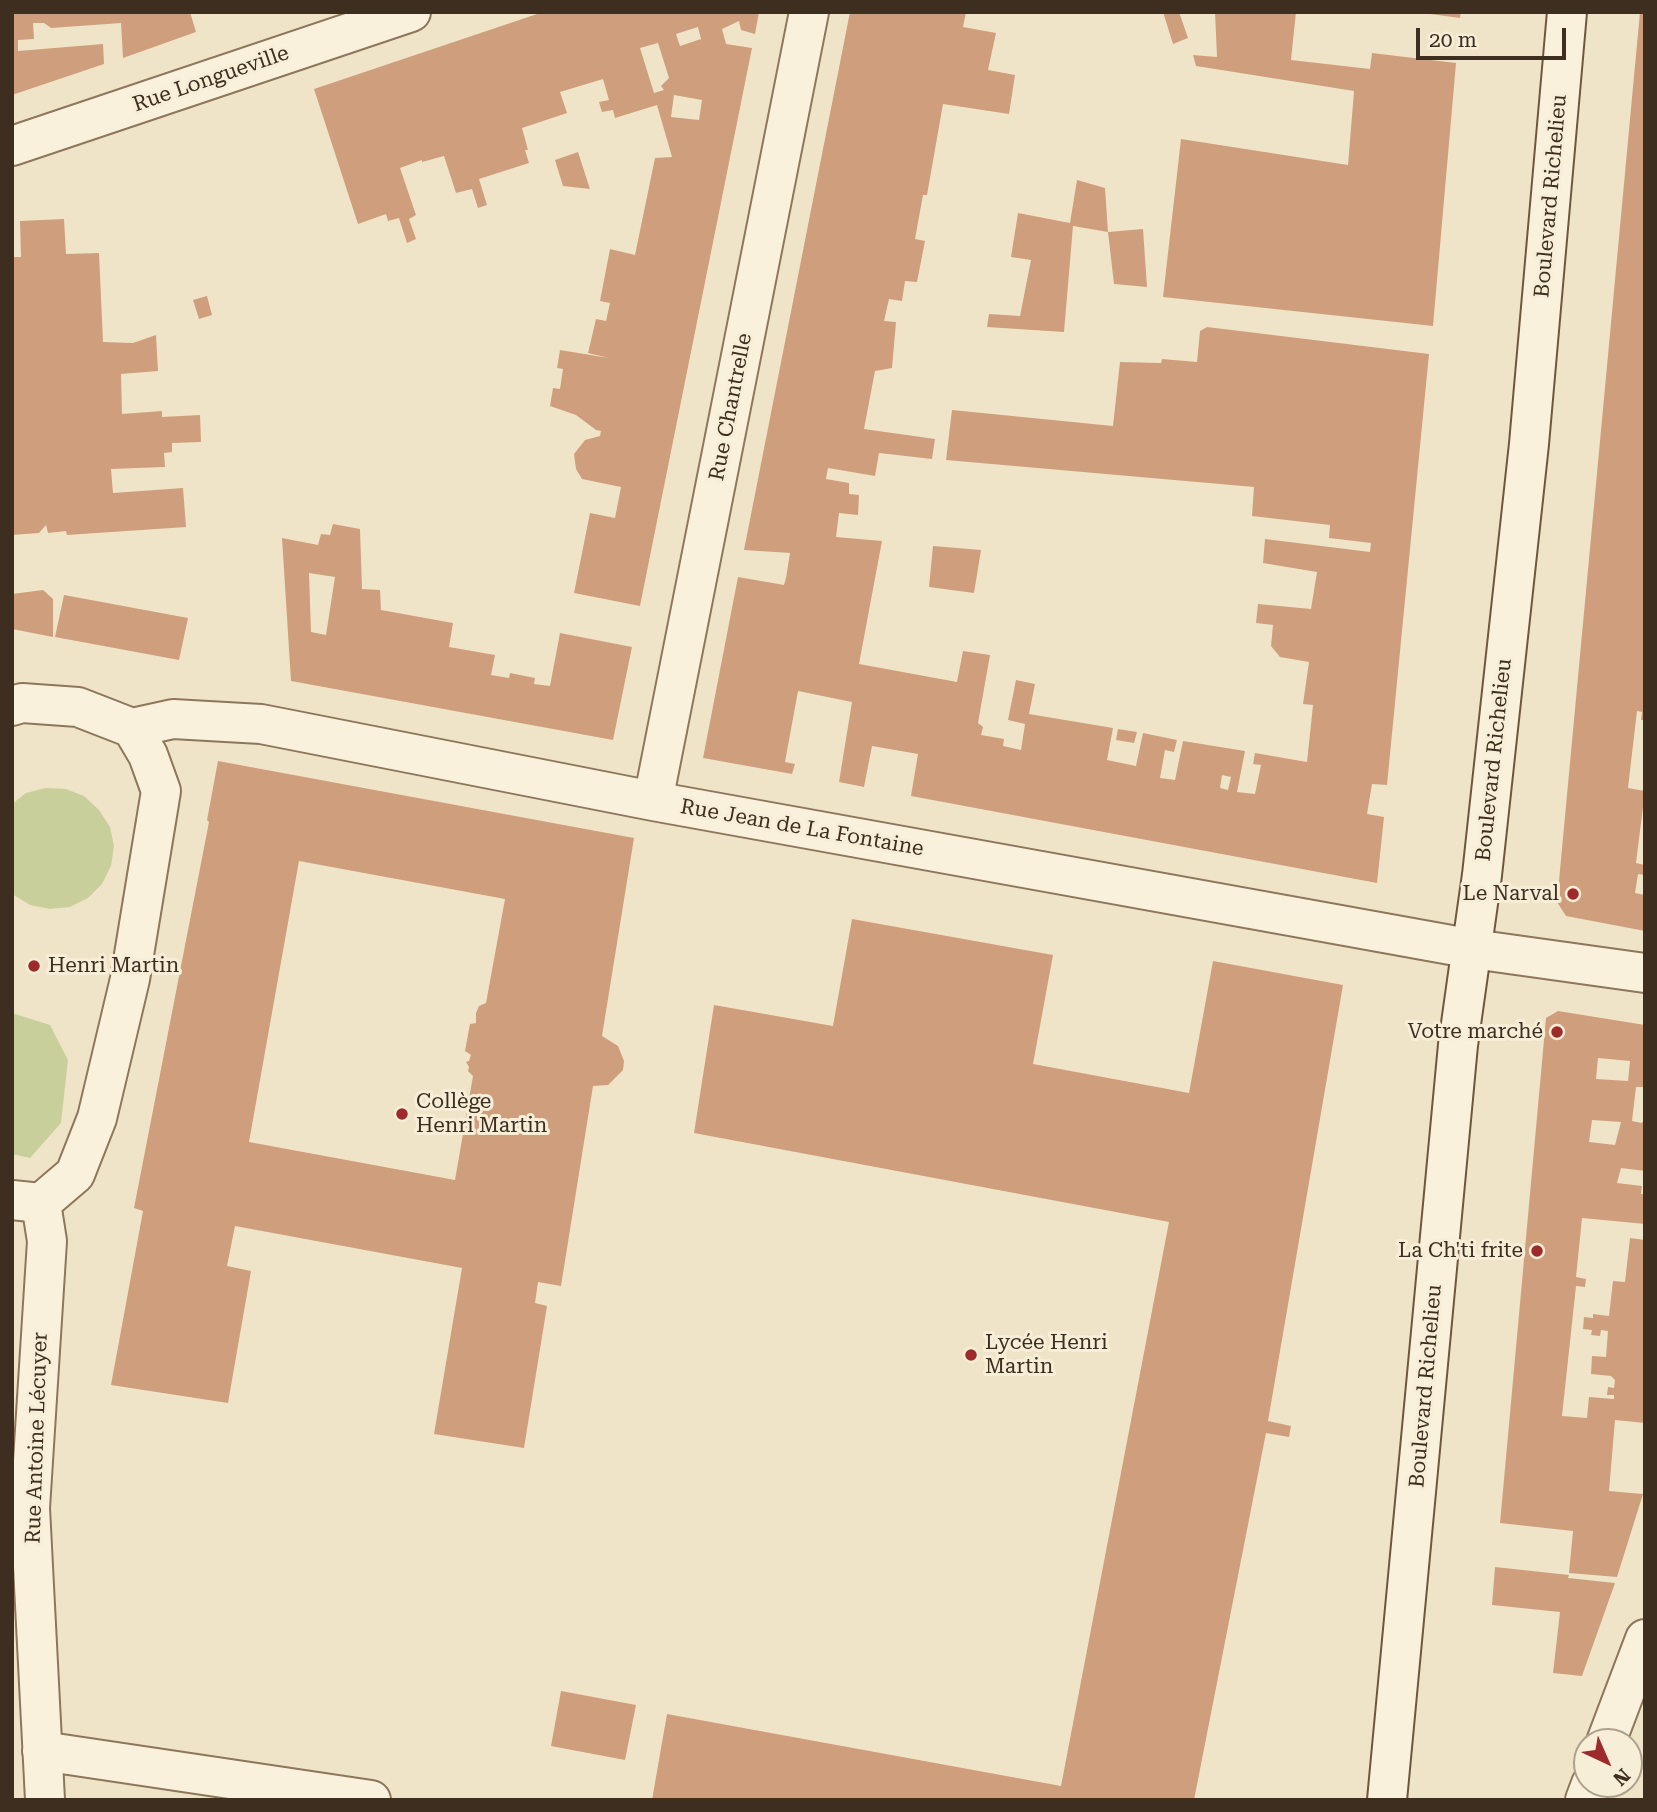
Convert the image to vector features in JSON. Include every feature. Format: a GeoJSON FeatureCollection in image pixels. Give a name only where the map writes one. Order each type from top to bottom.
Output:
{"type":"FeatureCollection","features":[{"type":"Feature","properties":{"kind":"street","name":"Rue Longueville"},"geometry":{"type":"LineString","coordinates":[[12,146],[411,12]]}},
{"type":"Feature","properties":{"kind":"street","name":"Rue Chantrelle"},"geometry":{"type":"LineString","coordinates":[[653,802],[809,12]]}},
{"type":"Feature","properties":{"kind":"street","name":"Boulevard Richelieu"},"geometry":{"type":"LineString","coordinates":[[1388,1800],[1458,1045],[1473,949],[1528,458],[1567,12]]}},
{"type":"Feature","properties":{"kind":"street"},"geometry":{"type":"LineString","coordinates":[[12,706],[22,703],[78,707],[131,728],[148,755],[162,791],[130,979],[97,1118],[75,1174],[27,1202]]}},
{"type":"Feature","properties":{"kind":"street","name":"Rue Jean de La Fontaine"},"geometry":{"type":"LineString","coordinates":[[131,728],[173,719],[261,724],[653,802],[1473,949],[1645,973]]}},
{"type":"Feature","properties":{"kind":"street","name":"Rue Antoine Lécuyer"},"geometry":{"type":"LineString","coordinates":[[27,1202],[47,1241],[30,1508],[45,1800]]}},
{"type":"Feature","properties":{"kind":"street"},"geometry":{"type":"LineString","coordinates":[[1611,1728],[1645,1639]]}},
{"type":"Feature","properties":{"kind":"street"},"geometry":{"type":"LineString","coordinates":[[42,1751],[370,1800]]}},
{"type":"Feature","properties":{"kind":"green space"},"geometry":{"type":"Polygon","coordinates":[[[46,788],[66,789],[84,796],[99,810],[110,827],[114,846],[111,866],[102,884],[88,898],[70,907],[50,909],[30,905],[12,894],[12,804],[26,793],[46,788]]]}},
{"type":"Feature","properties":{"kind":"green space"},"geometry":{"type":"Polygon","coordinates":[[[12,1013],[50,1025],[68,1060],[61,1123],[30,1158],[12,1154],[12,1013]]]}},
{"type":"Feature","properties":{"kind":"building"},"geometry":{"type":"Polygon","coordinates":[[[12,12],[190,12],[196,32],[123,58],[121,23],[51,28],[44,23],[33,23],[34,39],[18,40],[18,51],[103,44],[104,64],[12,95],[12,12]]]}},
{"type":"Feature","properties":{"kind":"building"},"geometry":{"type":"Polygon","coordinates":[[[543,12],[759,12],[755,34],[741,30],[739,21],[722,29],[726,44],[752,48],[640,606],[574,593],[590,513],[615,518],[621,487],[582,479],[576,469],[574,454],[585,440],[600,436],[601,431],[576,415],[550,406],[553,388],[560,389],[563,369],[557,368],[560,350],[609,358],[588,353],[596,319],[606,321],[610,303],[600,301],[610,249],[635,255],[655,158],[672,157],[657,105],[615,118],[613,110],[602,112],[599,102],[609,100],[603,79],[560,92],[567,113],[522,128],[529,163],[479,179],[487,205],[478,208],[472,189],[456,193],[444,156],[400,168],[416,215],[409,219],[416,239],[407,243],[399,218],[388,221],[386,214],[358,224],[314,89],[543,12]],[[698,27],[676,34],[680,46],[701,39],[698,27]],[[658,43],[640,48],[654,93],[664,90],[661,86],[669,78],[658,43]],[[674,95],[671,117],[699,120],[702,100],[674,95]]]}},
{"type":"Feature","properties":{"kind":"building"},"geometry":{"type":"Polygon","coordinates":[[[850,12],[966,12],[963,27],[996,33],[988,70],[1015,75],[1009,114],[943,104],[927,195],[923,195],[915,239],[925,241],[917,282],[905,281],[902,301],[889,299],[884,321],[896,322],[892,368],[875,371],[864,429],[935,439],[932,459],[879,453],[875,476],[828,468],[826,479],[849,483],[849,494],[859,495],[858,515],[839,513],[836,537],[882,541],[859,664],[957,682],[963,651],[990,655],[978,723],[983,727],[981,735],[1004,739],[1003,746],[1021,750],[1025,724],[1008,720],[1016,680],[1035,684],[1029,714],[1113,728],[1107,760],[1136,766],[1143,733],[1177,740],[1174,752],[1165,750],[1160,778],[1175,780],[1183,741],[1245,751],[1237,792],[1255,794],[1261,765],[1253,764],[1255,753],[1307,762],[1313,705],[1303,704],[1309,662],[1280,657],[1271,646],[1273,625],[1256,623],[1258,604],[1311,609],[1317,572],[1263,563],[1265,539],[1370,552],[1371,543],[1329,538],[1330,525],[1252,516],[1254,487],[946,460],[952,410],[1113,426],[1120,362],[1161,363],[1162,359],[1197,362],[1200,331],[1207,327],[1429,354],[1387,785],[1372,784],[1367,814],[1384,817],[1377,883],[911,796],[918,754],[872,746],[864,787],[839,782],[852,702],[798,691],[785,762],[795,764],[792,774],[703,758],[738,577],[784,585],[786,578],[790,553],[744,550],[850,12]],[[1222,775],[1220,788],[1228,790],[1231,777],[1222,775]]]}},
{"type":"Feature","properties":{"kind":"building"},"geometry":{"type":"Polygon","coordinates":[[[1163,12],[1179,12],[1188,38],[1173,44],[1163,12]]]}},
{"type":"Feature","properties":{"kind":"building"},"geometry":{"type":"Polygon","coordinates":[[[1215,12],[1296,12],[1291,60],[1370,69],[1372,53],[1456,63],[1433,326],[1163,297],[1181,139],[1348,165],[1354,91],[1196,66],[1193,55],[1217,57],[1215,12]]]}},
{"type":"Feature","properties":{"kind":"building"},"geometry":{"type":"Polygon","coordinates":[[[1430,12],[1461,12],[1460,18],[1430,12]]]}},
{"type":"Feature","properties":{"kind":"building"},"geometry":{"type":"Polygon","coordinates":[[[1640,12],[1645,12],[1645,720],[1641,720],[1642,712],[1637,711],[1628,788],[1645,791],[1636,863],[1645,867],[1644,875],[1638,874],[1635,893],[1645,895],[1645,931],[1566,916],[1557,902],[1640,12]]]}},
{"type":"Feature","properties":{"kind":"building"},"geometry":{"type":"Polygon","coordinates":[[[578,152],[590,189],[563,186],[555,160],[578,152]]]}},
{"type":"Feature","properties":{"kind":"building"},"geometry":{"type":"Polygon","coordinates":[[[1077,180],[1105,188],[1108,232],[1073,226],[1064,332],[987,327],[989,314],[1020,316],[1031,260],[1011,257],[1018,213],[1070,223],[1077,180]]]}},
{"type":"Feature","properties":{"kind":"building"},"geometry":{"type":"Polygon","coordinates":[[[64,219],[66,254],[99,253],[103,342],[133,343],[156,335],[158,371],[121,374],[122,414],[162,411],[162,417],[200,415],[201,442],[172,443],[172,452],[164,453],[165,467],[111,469],[113,493],[183,488],[186,527],[67,535],[66,531],[48,533],[46,525],[39,533],[12,535],[12,257],[21,257],[20,221],[64,219]]]}},
{"type":"Feature","properties":{"kind":"building"},"geometry":{"type":"Polygon","coordinates":[[[1143,229],[1147,287],[1114,284],[1108,232],[1143,229]]]}},
{"type":"Feature","properties":{"kind":"building"},"geometry":{"type":"Polygon","coordinates":[[[207,296],[212,315],[199,319],[193,300],[207,296]]]}},
{"type":"Feature","properties":{"kind":"building"},"geometry":{"type":"Polygon","coordinates":[[[333,524],[360,529],[362,589],[380,590],[381,610],[453,623],[449,647],[495,655],[491,675],[509,678],[510,673],[535,678],[534,684],[550,686],[560,633],[632,647],[613,740],[291,681],[282,538],[318,545],[321,534],[330,535],[333,524]],[[309,573],[311,632],[326,635],[335,577],[309,573]]]}},
{"type":"Feature","properties":{"kind":"building"},"geometry":{"type":"Polygon","coordinates":[[[933,546],[981,550],[974,593],[929,587],[933,546]]]}},
{"type":"Feature","properties":{"kind":"building"},"geometry":{"type":"Polygon","coordinates":[[[43,590],[53,599],[53,637],[12,629],[12,594],[43,590]]]}},
{"type":"Feature","properties":{"kind":"building"},"geometry":{"type":"Polygon","coordinates":[[[64,595],[188,618],[179,660],[55,637],[64,595]]]}},
{"type":"Feature","properties":{"kind":"building"},"geometry":{"type":"Polygon","coordinates":[[[1118,729],[1137,732],[1134,743],[1116,740],[1118,729]]]}},
{"type":"Feature","properties":{"kind":"building"},"geometry":{"type":"Polygon","coordinates":[[[218,761],[634,838],[602,1036],[618,1046],[624,1061],[623,1070],[608,1085],[593,1086],[561,1286],[538,1282],[535,1303],[547,1306],[524,1448],[434,1434],[462,1268],[235,1226],[227,1266],[251,1271],[228,1403],[111,1385],[143,1211],[134,1208],[209,822],[207,820],[218,761]],[[299,861],[249,1142],[455,1180],[473,1076],[468,1071],[466,1062],[471,1055],[465,1051],[470,1024],[476,1023],[479,1006],[486,1003],[505,899],[299,861]]]}},
{"type":"Feature","properties":{"kind":"building"},"geometry":{"type":"Polygon","coordinates":[[[852,919],[1053,955],[1033,1064],[1189,1093],[1213,961],[1343,985],[1268,1421],[1291,1426],[1289,1437],[1266,1433],[1194,1800],[652,1800],[667,1714],[1061,1786],[1169,1222],[694,1133],[714,1005],[833,1026],[852,919]]]}},
{"type":"Feature","properties":{"kind":"building"},"geometry":{"type":"Polygon","coordinates":[[[1558,1011],[1645,1025],[1645,1087],[1636,1087],[1632,1121],[1642,1123],[1645,1117],[1645,1171],[1621,1168],[1617,1183],[1642,1186],[1641,1194],[1645,1194],[1645,1224],[1582,1218],[1576,1277],[1586,1279],[1585,1287],[1576,1286],[1562,1416],[1587,1418],[1589,1397],[1614,1399],[1614,1395],[1607,1395],[1608,1387],[1614,1388],[1615,1380],[1611,1376],[1591,1374],[1592,1356],[1606,1357],[1608,1331],[1601,1330],[1600,1336],[1591,1335],[1592,1330],[1583,1329],[1584,1317],[1593,1318],[1593,1314],[1609,1316],[1613,1281],[1625,1282],[1630,1238],[1645,1240],[1645,1423],[1615,1420],[1609,1491],[1643,1494],[1617,1577],[1569,1573],[1573,1531],[1500,1523],[1546,1018],[1558,1011]],[[1598,1058],[1596,1079],[1628,1081],[1630,1061],[1598,1058]],[[1592,1120],[1589,1142],[1615,1145],[1621,1122],[1592,1120]]]}},
{"type":"Feature","properties":{"kind":"building"},"geometry":{"type":"Polygon","coordinates":[[[1495,1567],[1615,1583],[1582,1676],[1553,1673],[1560,1612],[1492,1605],[1495,1567]]]}},
{"type":"Feature","properties":{"kind":"building"},"geometry":{"type":"Polygon","coordinates":[[[561,1691],[636,1705],[625,1760],[551,1746],[561,1691]]]}},
{"type":"Feature","properties":{"kind":"place","name":"Le Narval"},"geometry":{"type":"Point","coordinates":[1573,894]}},
{"type":"Feature","properties":{"kind":"place","name":"Henri Martin"},"geometry":{"type":"Point","coordinates":[34,966]}},
{"type":"Feature","properties":{"kind":"place","name":"Votre marché"},"geometry":{"type":"Point","coordinates":[1557,1032]}},
{"type":"Feature","properties":{"kind":"place","name":"Collège Henri Martin"},"geometry":{"type":"Point","coordinates":[402,1114]}},
{"type":"Feature","properties":{"kind":"place","name":"La Ch'ti frite"},"geometry":{"type":"Point","coordinates":[1537,1251]}},
{"type":"Feature","properties":{"kind":"place","name":"Lycée Henri Martin"},"geometry":{"type":"Point","coordinates":[971,1355]}}]}
